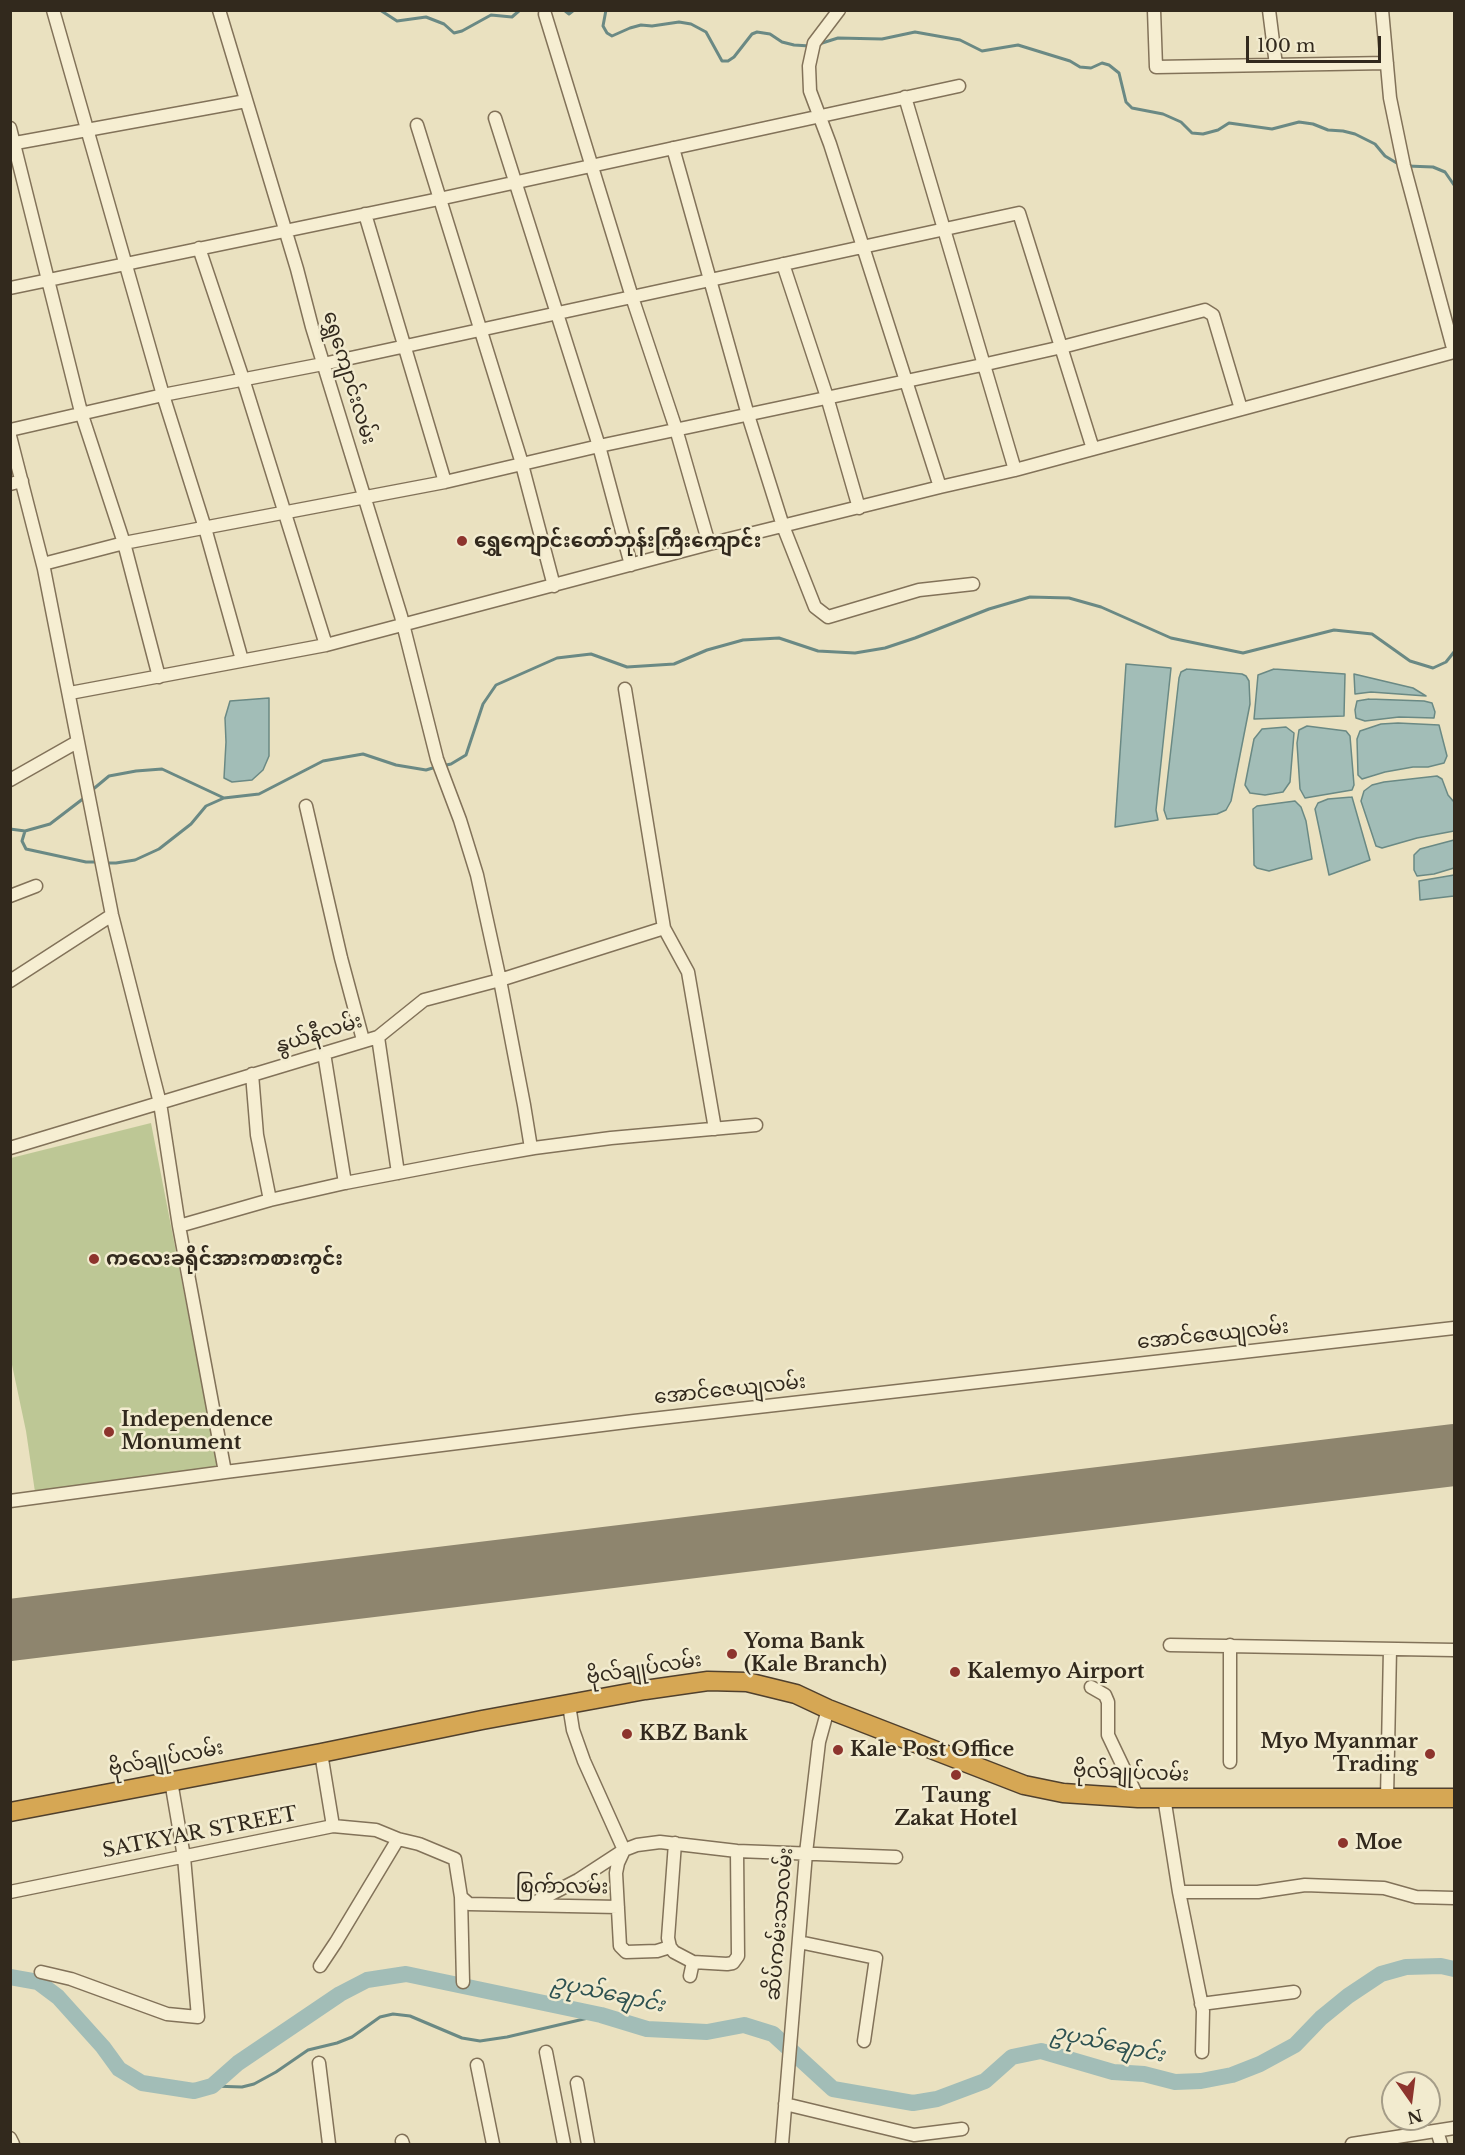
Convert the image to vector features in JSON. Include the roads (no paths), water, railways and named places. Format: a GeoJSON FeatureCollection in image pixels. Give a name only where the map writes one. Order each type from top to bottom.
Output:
{"type":"FeatureCollection","features":[{"type":"Feature","properties":{"kind":"highway","name":"ဗိုလ်ချုပ်လမ်း"},"geometry":{"type":"LineString","coordinates":[[10,1812],[321,1754],[482,1720],[645,1690],[708,1681],[747,1682],[796,1694],[828,1709],[1024,1785],[1081,1795],[1138,1798],[1455,1798]]}},
{"type":"Feature","properties":{"kind":"street"},"geometry":{"type":"LineString","coordinates":[[53,10],[163,395],[205,528],[242,660]]}},
{"type":"Feature","properties":{"kind":"street","name":"ရွှေကျောင်းလမ်း"},"geometry":{"type":"LineString","coordinates":[[219,10],[323,364],[404,625],[437,759],[460,820],[477,875],[525,1105],[531,1148]]}},
{"type":"Feature","properties":{"kind":"street"},"geometry":{"type":"LineString","coordinates":[[839,10],[814,43],[808,77],[810,91],[830,144],[940,487]]}},
{"type":"Feature","properties":{"kind":"street"},"geometry":{"type":"LineString","coordinates":[[1154,10],[1156,67],[1387,63]]}},
{"type":"Feature","properties":{"kind":"street"},"geometry":{"type":"LineString","coordinates":[[1269,10],[1276,65]]}},
{"type":"Feature","properties":{"kind":"street"},"geometry":{"type":"LineString","coordinates":[[69,693],[326,645],[709,544],[1015,470],[1454,352],[1404,166],[1390,98],[1382,10]]}},
{"type":"Feature","properties":{"kind":"street"},"geometry":{"type":"LineString","coordinates":[[545,14],[632,297],[676,429],[709,544]]}},
{"type":"Feature","properties":{"kind":"street"},"geometry":{"type":"LineString","coordinates":[[10,288],[439,200],[959,86]]}},
{"type":"Feature","properties":{"kind":"street"},"geometry":{"type":"LineString","coordinates":[[905,97],[982,365],[1015,470]]}},
{"type":"Feature","properties":{"kind":"street"},"geometry":{"type":"LineString","coordinates":[[13,144],[246,101]]}},
{"type":"Feature","properties":{"kind":"street"},"geometry":{"type":"LineString","coordinates":[[495,118],[599,446],[631,565]]}},
{"type":"Feature","properties":{"kind":"street"},"geometry":{"type":"LineString","coordinates":[[417,126],[521,464],[554,586]]}},
{"type":"Feature","properties":{"kind":"street"},"geometry":{"type":"LineString","coordinates":[[10,128],[81,412],[124,543],[159,677]]}},
{"type":"Feature","properties":{"kind":"street"},"geometry":{"type":"LineString","coordinates":[[673,148],[748,415],[783,526],[815,607],[828,617],[919,590],[973,584]]}},
{"type":"Feature","properties":{"kind":"street"},"geometry":{"type":"LineString","coordinates":[[10,430],[81,412],[323,364],[1019,213],[1093,449]]}},
{"type":"Feature","properties":{"kind":"street"},"geometry":{"type":"LineString","coordinates":[[365,214],[445,482]]}},
{"type":"Feature","properties":{"kind":"street"},"geometry":{"type":"LineString","coordinates":[[199,248],[243,379],[326,645]]}},
{"type":"Feature","properties":{"kind":"street"},"geometry":{"type":"LineString","coordinates":[[783,264],[827,397],[859,508]]}},
{"type":"Feature","properties":{"kind":"street"},"geometry":{"type":"LineString","coordinates":[[43,564],[124,543],[445,482],[676,429],[982,365],[1205,310],[1213,315],[1242,409]]}},
{"type":"Feature","properties":{"kind":"street"},"geometry":{"type":"LineString","coordinates":[[10,436],[16,482],[43,564],[77,742],[102,853],[112,915],[160,1102],[179,1226],[225,1472]]}},
{"type":"Feature","properties":{"kind":"street"},"geometry":{"type":"LineString","coordinates":[[625,689],[664,928],[688,972],[715,1129]]}},
{"type":"Feature","properties":{"kind":"street"},"geometry":{"type":"LineString","coordinates":[[10,780],[77,742]]}},
{"type":"Feature","properties":{"kind":"street"},"geometry":{"type":"LineString","coordinates":[[306,806],[341,958],[363,1040]]}},
{"type":"Feature","properties":{"kind":"street"},"geometry":{"type":"LineString","coordinates":[[10,896],[36,886]]}},
{"type":"Feature","properties":{"kind":"street"},"geometry":{"type":"LineString","coordinates":[[10,981],[112,915]]}},
{"type":"Feature","properties":{"kind":"street","name":"နွယ်နီလမ်း"},"geometry":{"type":"LineString","coordinates":[[10,1148],[378,1037],[424,1000],[500,980],[664,928]]}},
{"type":"Feature","properties":{"kind":"street"},"geometry":{"type":"LineString","coordinates":[[378,1037],[398,1173]]}},
{"type":"Feature","properties":{"kind":"street"},"geometry":{"type":"LineString","coordinates":[[324,1053],[345,1183]]}},
{"type":"Feature","properties":{"kind":"street"},"geometry":{"type":"LineString","coordinates":[[252,1074],[257,1135],[270,1200]]}},
{"type":"Feature","properties":{"kind":"street"},"geometry":{"type":"LineString","coordinates":[[179,1226],[270,1200],[345,1183],[531,1148],[611,1138],[756,1125]]}},
{"type":"Feature","properties":{"kind":"street","name":"အောင်ဇေယျလမ်း"},"geometry":{"type":"LineString","coordinates":[[10,1501],[634,1421],[1455,1328]]}},
{"type":"Feature","properties":{"kind":"street"},"geometry":{"type":"LineString","coordinates":[[1170,1645],[1455,1650]]}},
{"type":"Feature","properties":{"kind":"street"},"geometry":{"type":"LineString","coordinates":[[1230,1645],[1230,1762]]}},
{"type":"Feature","properties":{"kind":"street"},"geometry":{"type":"LineString","coordinates":[[1387,1798],[1390,1649]]}},
{"type":"Feature","properties":{"kind":"street"},"geometry":{"type":"LineString","coordinates":[[1091,1687],[1105,1695],[1108,1702],[1108,1735],[1138,1798]]}},
{"type":"Feature","properties":{"kind":"street"},"geometry":{"type":"LineString","coordinates":[[568,1705],[573,1730],[584,1761],[624,1850]]}},
{"type":"Feature","properties":{"kind":"street","name":"ဆိပ်ကမ်းသာလမ်း"},"geometry":{"type":"LineString","coordinates":[[782,2145],[806,1853],[819,1742],[828,1709]]}},
{"type":"Feature","properties":{"kind":"street"},"geometry":{"type":"LineString","coordinates":[[321,1754],[333,1826]]}},
{"type":"Feature","properties":{"kind":"street"},"geometry":{"type":"LineString","coordinates":[[41,1972],[71,1978],[167,2014],[198,2017],[184,1857],[171,1781]]}},
{"type":"Feature","properties":{"kind":"street"},"geometry":{"type":"LineString","coordinates":[[1164,1797],[1179,1892],[1201,2004],[1202,2052]]}},
{"type":"Feature","properties":{"kind":"street","name":"SATKYAR STREET"},"geometry":{"type":"LineString","coordinates":[[10,1892],[333,1826],[376,1830],[398,1839]]}},
{"type":"Feature","properties":{"kind":"street"},"geometry":{"type":"LineString","coordinates":[[320,1966],[398,1839],[419,1844],[455,1859],[461,1897],[463,1982]]}},
{"type":"Feature","properties":{"kind":"street"},"geometry":{"type":"LineString","coordinates":[[530,1904],[578,1880],[624,1850],[637,1845],[660,1842],[737,1851],[896,1857]]}},
{"type":"Feature","properties":{"kind":"street"},"geometry":{"type":"LineString","coordinates":[[675,1844],[668,1938],[674,1952],[693,1962],[727,1964],[734,1963],[738,1956],[737,1851]]}},
{"type":"Feature","properties":{"kind":"street","name":"စြက်ာလမ်း"},"geometry":{"type":"LineString","coordinates":[[461,1897],[469,1904],[483,1906],[530,1904],[618,1907],[616,1873],[624,1850]]}},
{"type":"Feature","properties":{"kind":"street"},"geometry":{"type":"LineString","coordinates":[[1179,1892],[1258,1892],[1305,1885],[1384,1888],[1416,1897],[1455,1898]]}},
{"type":"Feature","properties":{"kind":"street"},"geometry":{"type":"LineString","coordinates":[[618,1907],[622,1951],[657,1951],[670,1947]]}},
{"type":"Feature","properties":{"kind":"street"},"geometry":{"type":"LineString","coordinates":[[799,1942],[876,1958],[864,2040]]}},
{"type":"Feature","properties":{"kind":"street"},"geometry":{"type":"LineString","coordinates":[[690,1976],[693,1962]]}},
{"type":"Feature","properties":{"kind":"street"},"geometry":{"type":"LineString","coordinates":[[1201,2004],[1294,1992]]}},
{"type":"Feature","properties":{"kind":"street"},"geometry":{"type":"LineString","coordinates":[[546,2052],[564,2145]]}},
{"type":"Feature","properties":{"kind":"street"},"geometry":{"type":"LineString","coordinates":[[319,2063],[329,2145]]}},
{"type":"Feature","properties":{"kind":"street"},"geometry":{"type":"LineString","coordinates":[[477,2065],[493,2145]]}},
{"type":"Feature","properties":{"kind":"street"},"geometry":{"type":"LineString","coordinates":[[577,2083],[588,2145]]}},
{"type":"Feature","properties":{"kind":"street"},"geometry":{"type":"LineString","coordinates":[[785,2104],[914,2135],[962,2129]]}},
{"type":"Feature","properties":{"kind":"street"},"geometry":{"type":"LineString","coordinates":[[1352,2145],[1437,2131],[1441,2145]]}},
{"type":"Feature","properties":{"kind":"street"},"geometry":{"type":"LineString","coordinates":[[10,2138],[13,2145]]}},
{"type":"Feature","properties":{"kind":"water"},"geometry":{"type":"Polygon","coordinates":[[[1126,664],[1171,668],[1156,810],[1158,820],[1115,827],[1126,664]]]}},
{"type":"Feature","properties":{"kind":"water"},"geometry":{"type":"Polygon","coordinates":[[[1187,669],[1246,676],[1249,681],[1250,704],[1231,801],[1226,810],[1217,814],[1167,819],[1164,810],[1179,678],[1181,672],[1187,669]]]}},
{"type":"Feature","properties":{"kind":"water"},"geometry":{"type":"Polygon","coordinates":[[[1274,669],[1345,674],[1344,716],[1254,719],[1258,675],[1274,669]]]}},
{"type":"Feature","properties":{"kind":"water"},"geometry":{"type":"Polygon","coordinates":[[[1354,674],[1413,688],[1426,696],[1371,692],[1355,694],[1354,674]]]}},
{"type":"Feature","properties":{"kind":"water"},"geometry":{"type":"Polygon","coordinates":[[[269,698],[269,756],[263,770],[252,780],[232,782],[224,778],[225,718],[230,701],[269,698]]]}},
{"type":"Feature","properties":{"kind":"water"},"geometry":{"type":"Polygon","coordinates":[[[1369,699],[1432,703],[1434,718],[1399,717],[1365,721],[1356,718],[1357,701],[1369,699]]]}},
{"type":"Feature","properties":{"kind":"water"},"geometry":{"type":"Polygon","coordinates":[[[1381,724],[1439,725],[1447,756],[1444,763],[1385,772],[1362,779],[1358,775],[1357,739],[1360,731],[1381,724]]]}},
{"type":"Feature","properties":{"kind":"water"},"geometry":{"type":"Polygon","coordinates":[[[1307,726],[1346,731],[1350,736],[1354,785],[1352,790],[1305,798],[1300,789],[1297,743],[1299,730],[1307,726]]]}},
{"type":"Feature","properties":{"kind":"water"},"geometry":{"type":"Polygon","coordinates":[[[1286,727],[1294,733],[1290,782],[1283,792],[1265,795],[1250,793],[1245,785],[1254,739],[1262,729],[1286,727]]]}},
{"type":"Feature","properties":{"kind":"water"},"geometry":{"type":"Polygon","coordinates":[[[1437,776],[1442,779],[1448,795],[1454,802],[1454,831],[1382,848],[1376,846],[1361,801],[1364,791],[1372,785],[1384,782],[1437,776]]]}},
{"type":"Feature","properties":{"kind":"water"},"geometry":{"type":"Polygon","coordinates":[[[1352,797],[1370,860],[1329,875],[1315,809],[1318,803],[1328,799],[1352,797]]]}},
{"type":"Feature","properties":{"kind":"water"},"geometry":{"type":"Polygon","coordinates":[[[1295,801],[1301,807],[1306,821],[1312,859],[1269,871],[1257,868],[1254,865],[1253,809],[1257,806],[1295,801]]]}},
{"type":"Feature","properties":{"kind":"water"},"geometry":{"type":"Polygon","coordinates":[[[1454,840],[1454,868],[1417,876],[1414,870],[1414,855],[1420,849],[1454,840]]]}},
{"type":"Feature","properties":{"kind":"water"},"geometry":{"type":"Polygon","coordinates":[[[1454,875],[1454,896],[1420,900],[1419,881],[1454,875]]]}},
{"type":"Feature","properties":{"kind":"waterway"},"geometry":{"type":"LineString","coordinates":[[380,10],[397,21],[426,17],[444,24],[454,33],[491,15],[512,17],[520,10]]}},
{"type":"Feature","properties":{"kind":"waterway"},"geometry":{"type":"LineString","coordinates":[[564,10],[569,14],[574,10]]}},
{"type":"Feature","properties":{"kind":"waterway"},"geometry":{"type":"LineString","coordinates":[[606,10],[603,26],[612,36],[641,25],[652,26],[679,22],[691,24],[706,32],[722,61],[728,61],[734,57],[752,34],[757,32],[770,34],[782,42],[810,46]]}},
{"type":"Feature","properties":{"kind":"waterway"},"geometry":{"type":"LineString","coordinates":[[819,44],[838,38],[882,39],[915,32],[960,40],[982,51],[1018,45],[1070,61],[1080,67],[1091,68],[1102,63],[1109,65],[1119,73],[1126,102],[1132,108],[1163,114],[1181,122],[1192,133],[1203,134],[1218,130],[1229,123],[1272,129],[1299,122],[1313,124],[1328,130],[1355,134],[1375,144],[1385,156],[1400,165]]}},
{"type":"Feature","properties":{"kind":"waterway"},"geometry":{"type":"LineString","coordinates":[[1407,166],[1433,167],[1445,172],[1454,185]]}},
{"type":"Feature","properties":{"kind":"waterway"},"geometry":{"type":"LineString","coordinates":[[442,766],[451,764],[466,755],[483,704],[496,685],[557,658],[591,654],[627,667],[674,664],[707,650],[743,640],[779,638],[818,651],[855,653],[885,648],[989,609],[1030,597],[1069,598],[1101,607],[1171,638],[1243,653],[1334,630],[1372,634],[1410,661],[1433,668],[1446,662],[1454,652]]}},
{"type":"Feature","properties":{"kind":"waterway"},"geometry":{"type":"LineString","coordinates":[[91,791],[109,776],[162,769],[224,798],[259,794],[323,761],[363,754],[396,765],[426,770],[436,767]]}},
{"type":"Feature","properties":{"kind":"waterway"},"geometry":{"type":"LineString","coordinates":[[10,829],[25,831],[50,824],[84,798]]}},
{"type":"Feature","properties":{"kind":"waterway"},"geometry":{"type":"LineString","coordinates":[[106,863],[135,860],[159,849],[191,824],[206,806],[224,798]]}},
{"type":"Feature","properties":{"kind":"waterway"},"geometry":{"type":"LineString","coordinates":[[25,831],[22,841],[26,849],[86,862],[97,862]]}},
{"type":"Feature","properties":{"kind":"waterway","name":"ဥပုသ်ချောင်း"},"geometry":{"type":"LineString","coordinates":[[10,1977],[38,1982],[58,1997],[103,2047],[119,2069],[142,2083],[194,2091],[212,2086],[238,2063],[340,1994],[367,1980],[406,1974],[601,2015],[647,2029],[707,2032],[744,2025],[773,2034],[833,2089],[913,2103],[937,2099],[985,2081],[1012,2057],[1041,2051],[1113,2072],[1144,2074],[1175,2082],[1201,2081],[1232,2075],[1260,2064],[1295,2045],[1321,2018],[1381,1974],[1406,1967],[1441,1966],[1454,1969]]}},
{"type":"Feature","properties":{"kind":"waterway"},"geometry":{"type":"LineString","coordinates":[[212,2086],[242,2087],[254,2084],[308,2050],[352,2037],[380,2017],[393,2014],[410,2016],[462,2038],[480,2041],[601,2015]]}},
{"type":"Feature","properties":{"kind":"place","name":"ရွှေကျောင်းတော်ဘုန်းကြီးကျောင်း"},"geometry":{"type":"Point","coordinates":[462,541]}},
{"type":"Feature","properties":{"kind":"place","name":"ကလေးခရိုင်အားကစားကွင်း"},"geometry":{"type":"Point","coordinates":[94,1259]}},
{"type":"Feature","properties":{"kind":"place","name":"Independence Monument"},"geometry":{"type":"Point","coordinates":[109,1432]}},
{"type":"Feature","properties":{"kind":"place","name":"Yoma Bank (Kale Branch)"},"geometry":{"type":"Point","coordinates":[732,1654]}},
{"type":"Feature","properties":{"kind":"place","name":"Kalemyo Airport"},"geometry":{"type":"Point","coordinates":[955,1672]}},
{"type":"Feature","properties":{"kind":"place","name":"KBZ Bank"},"geometry":{"type":"Point","coordinates":[627,1734]}},
{"type":"Feature","properties":{"kind":"place","name":"Kale Post Office"},"geometry":{"type":"Point","coordinates":[838,1750]}},
{"type":"Feature","properties":{"kind":"place","name":"Myo Myanmar Trading"},"geometry":{"type":"Point","coordinates":[1430,1754]}},
{"type":"Feature","properties":{"kind":"place","name":"Taung Zakat Hotel"},"geometry":{"type":"Point","coordinates":[956,1775]}},
{"type":"Feature","properties":{"kind":"place","name":"Moe"},"geometry":{"type":"Point","coordinates":[1343,1843]}}]}
